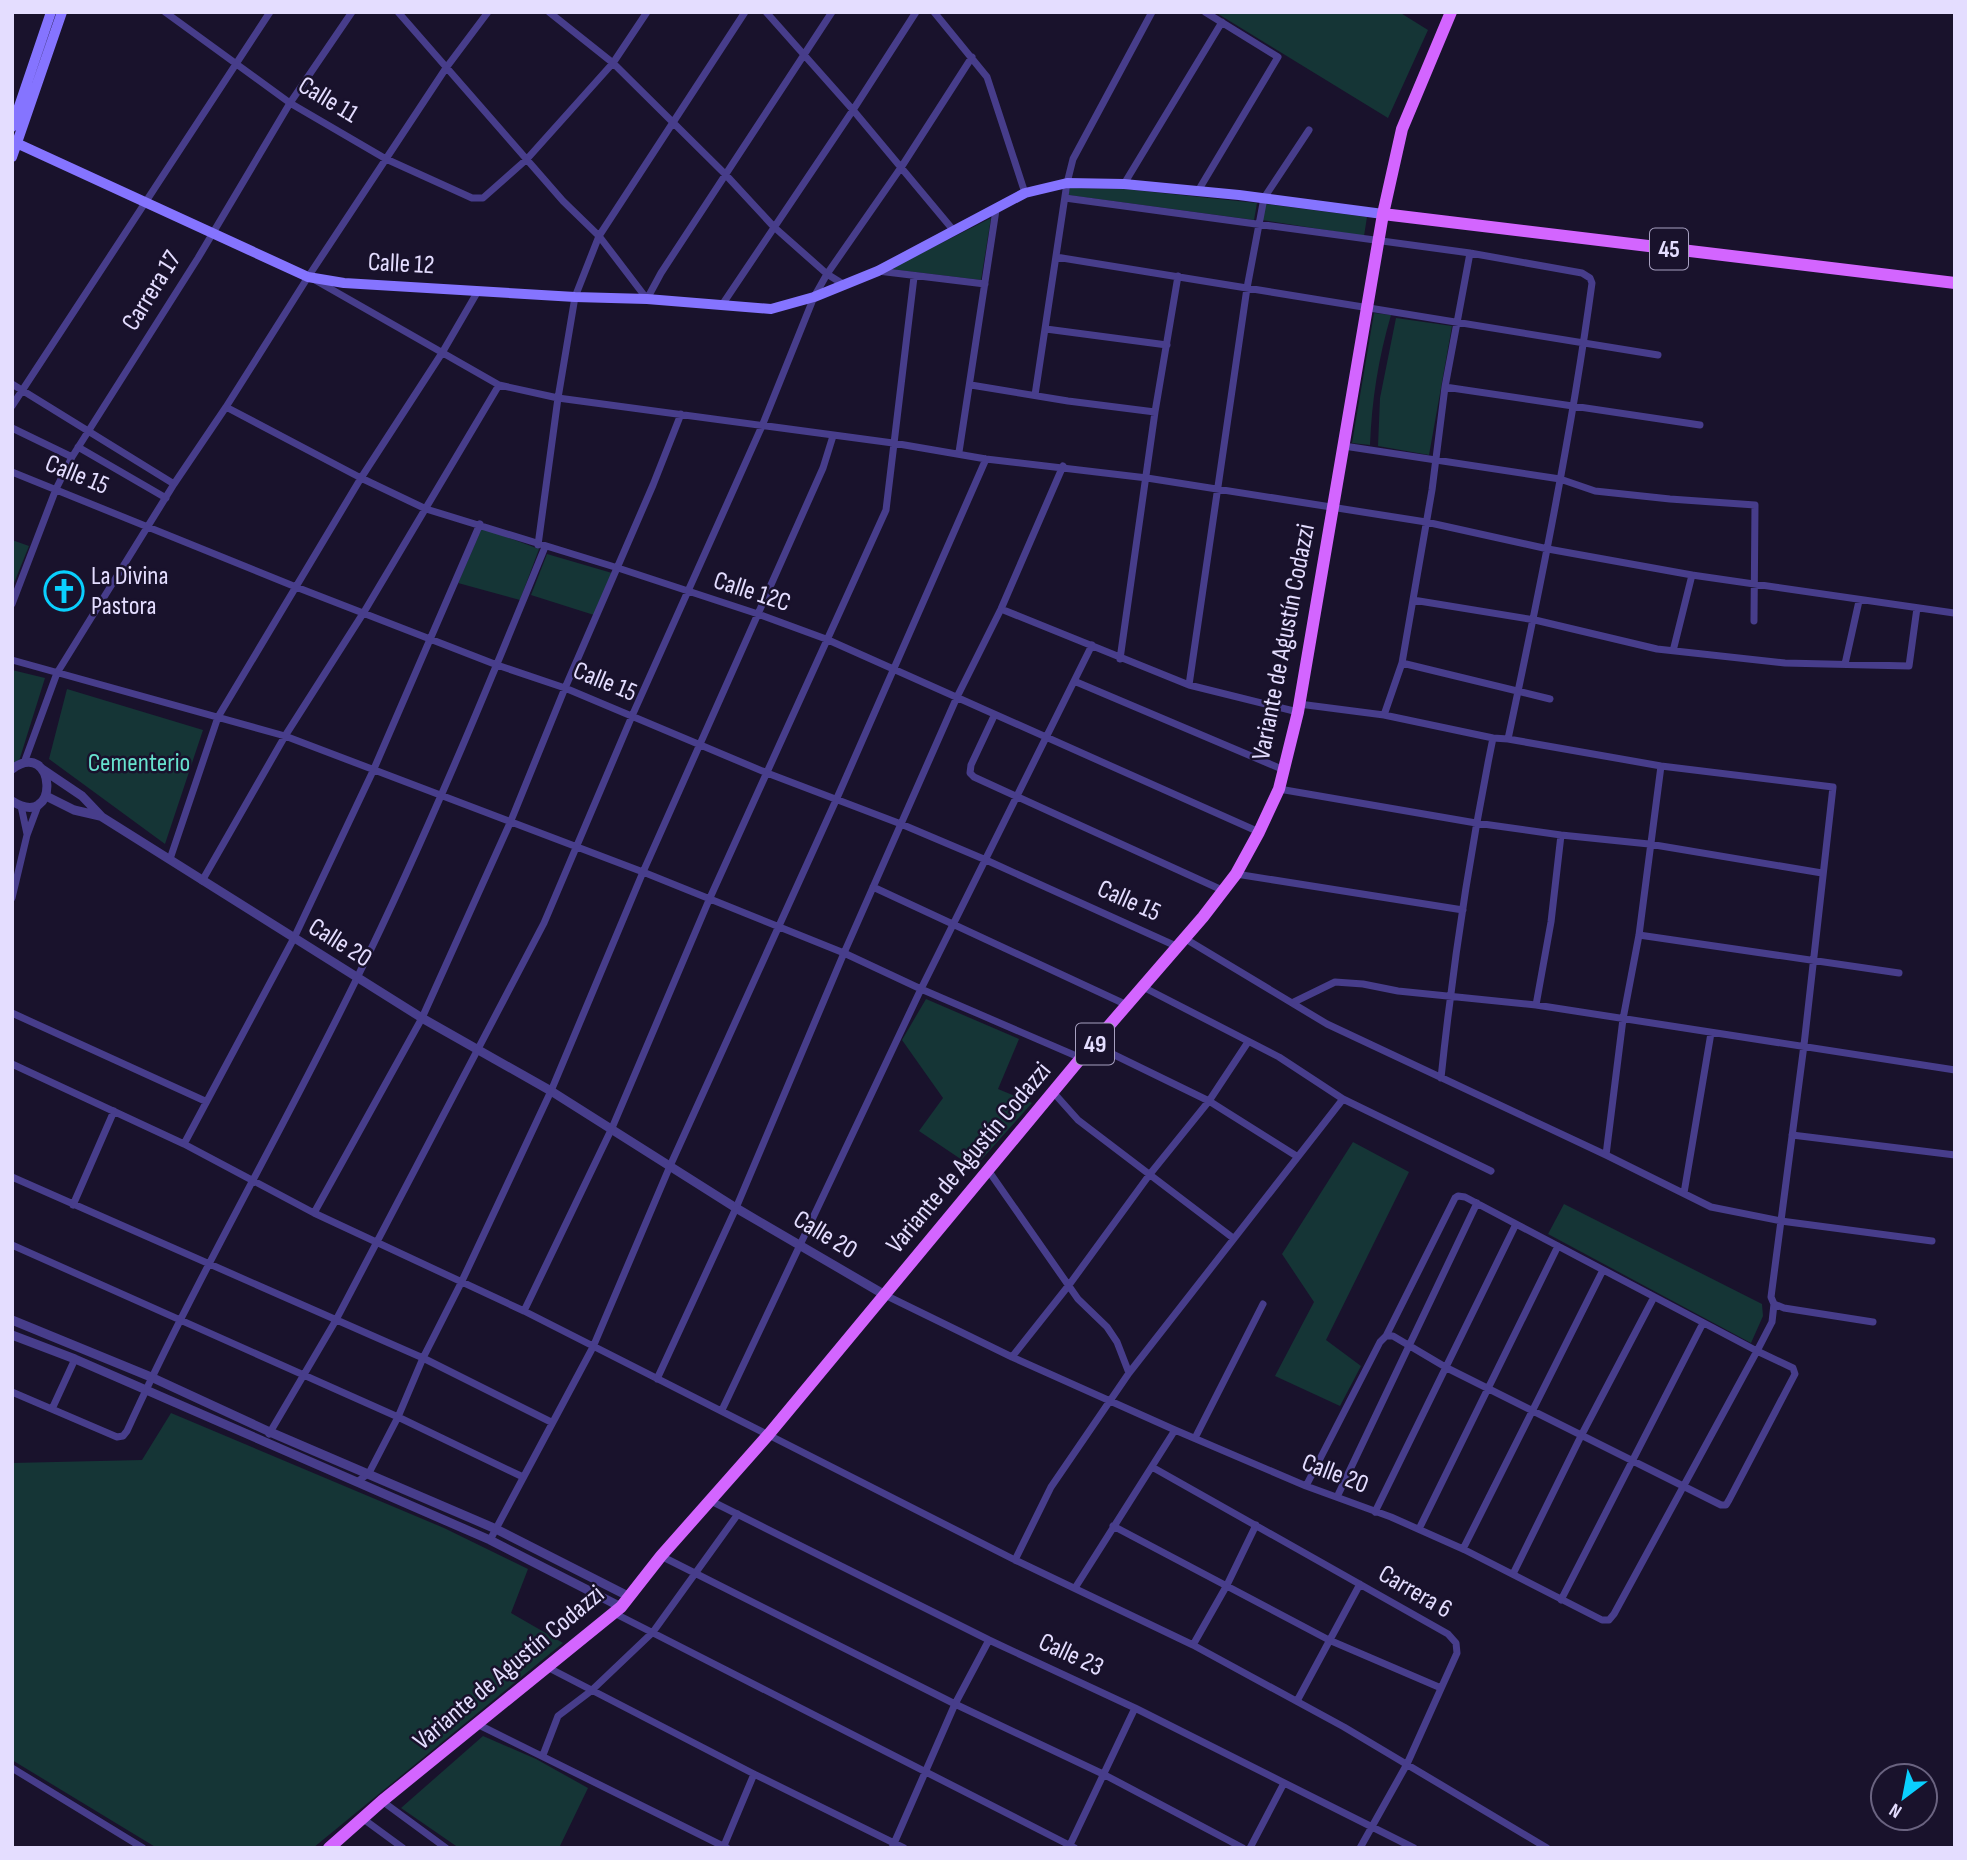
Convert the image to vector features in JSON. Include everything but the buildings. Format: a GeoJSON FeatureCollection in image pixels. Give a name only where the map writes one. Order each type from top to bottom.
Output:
{"type":"FeatureCollection","features":[{"type":"Feature","properties":{"kind":"main road"},"geometry":{"type":"LineString","coordinates":[[12,127],[51,12]]}},
{"type":"Feature","properties":{"kind":"main road"},"geometry":{"type":"LineString","coordinates":[[12,157],[62,12]]}},
{"type":"Feature","properties":{"kind":"main road","name":"Variante de Agustín Codazzi"},"geometry":{"type":"LineString","coordinates":[[329,1848],[382,1801],[621,1605],[769,1434],[1236,874],[1279,789],[1284,770],[1299,708],[1383,214],[1402,129],[1451,12]]}},
{"type":"Feature","properties":{"kind":"main road","name":"Calle 12"},"geometry":{"type":"LineString","coordinates":[[15,142],[308,277],[344,283],[647,299],[771,309],[814,297],[878,271],[1025,193],[1067,183],[1124,184],[1198,191],[1383,214]]}},
{"type":"Feature","properties":{"kind":"main road","name":"45"},"geometry":{"type":"LineString","coordinates":[[1383,214],[1955,283]]}},
{"type":"Feature","properties":{"kind":"street","name":"Calle 11"},"geometry":{"type":"LineString","coordinates":[[165,12],[289,103],[386,159],[472,198],[484,198],[527,159]]}},
{"type":"Feature","properties":{"kind":"street"},"geometry":{"type":"LineString","coordinates":[[12,406],[270,12]]}},
{"type":"Feature","properties":{"kind":"street","name":"Carrera 17"},"geometry":{"type":"LineString","coordinates":[[12,604],[56,489],[72,457],[212,233],[289,103],[352,12]]}},
{"type":"Feature","properties":{"kind":"street"},"geometry":{"type":"LineString","coordinates":[[398,12],[563,201],[599,236],[647,299],[725,174],[832,12]]}},
{"type":"Feature","properties":{"kind":"street"},"geometry":{"type":"LineString","coordinates":[[12,769],[24,763],[57,673],[174,484],[446,68],[488,12]]}},
{"type":"Feature","properties":{"kind":"street"},"geometry":{"type":"LineString","coordinates":[[550,12],[612,63],[725,174],[774,228],[827,274],[843,284]]}},
{"type":"Feature","properties":{"kind":"street"},"geometry":{"type":"LineString","coordinates":[[527,159],[612,63],[648,12]]}},
{"type":"Feature","properties":{"kind":"street"},"geometry":{"type":"LineString","coordinates":[[12,1392],[117,1437],[127,1431],[180,1319],[357,978],[441,797],[497,665],[542,546],[558,398],[575,297],[599,236],[745,12]]}},
{"type":"Feature","properties":{"kind":"street"},"geometry":{"type":"LineString","coordinates":[[766,12],[902,166],[954,231]]}},
{"type":"Feature","properties":{"kind":"street"},"geometry":{"type":"LineString","coordinates":[[722,305],[916,12]]}},
{"type":"Feature","properties":{"kind":"street"},"geometry":{"type":"LineString","coordinates":[[934,12],[987,77],[1025,193]]}},
{"type":"Feature","properties":{"kind":"street"},"geometry":{"type":"LineString","coordinates":[[1035,395],[1067,183],[1073,159],[1152,12]]}},
{"type":"Feature","properties":{"kind":"street"},"geometry":{"type":"LineString","coordinates":[[1198,191],[1278,57],[1205,12]]}},
{"type":"Feature","properties":{"kind":"street"},"geometry":{"type":"LineString","coordinates":[[1124,184],[1223,22]]}},
{"type":"Feature","properties":{"kind":"street"},"geometry":{"type":"LineString","coordinates":[[265,1442],[336,1320],[544,923],[632,716],[762,426],[814,297],[972,57]]}},
{"type":"Feature","properties":{"kind":"street"},"geometry":{"type":"LineString","coordinates":[[1189,685],[1247,288],[1264,198],[1309,130]]}},
{"type":"Feature","properties":{"kind":"street"},"geometry":{"type":"LineString","coordinates":[[1065,198],[1470,253],[1583,273],[1590,278],[1592,284],[1584,344],[1548,549],[1508,739]]}},
{"type":"Feature","properties":{"kind":"street"},"geometry":{"type":"LineString","coordinates":[[958,453],[971,385],[996,210]]}},
{"type":"Feature","properties":{"kind":"street"},"geometry":{"type":"LineString","coordinates":[[1384,715],[1402,663],[1445,387],[1470,253]]}},
{"type":"Feature","properties":{"kind":"street"},"geometry":{"type":"LineString","coordinates":[[1056,257],[1658,355]]}},
{"type":"Feature","properties":{"kind":"street"},"geometry":{"type":"LineString","coordinates":[[878,271],[985,284]]}},
{"type":"Feature","properties":{"kind":"street"},"geometry":{"type":"LineString","coordinates":[[1121,659],[1155,412],[1178,276]]}},
{"type":"Feature","properties":{"kind":"street"},"geometry":{"type":"LineString","coordinates":[[308,277],[499,385],[558,398],[893,443],[986,459],[1063,466],[1146,478],[1426,522],[1548,549],[1692,575],[1954,613]]}},
{"type":"Feature","properties":{"kind":"street"},"geometry":{"type":"LineString","coordinates":[[524,1311],[612,1128],[709,900],[886,510],[914,277]]}},
{"type":"Feature","properties":{"kind":"street"},"geometry":{"type":"LineString","coordinates":[[170,859],[218,717],[361,478],[442,353],[478,291]]}},
{"type":"Feature","properties":{"kind":"street"},"geometry":{"type":"LineString","coordinates":[[1046,329],[1167,345]]}},
{"type":"Feature","properties":{"kind":"street"},"geometry":{"type":"LineString","coordinates":[[12,384],[174,484]]}},
{"type":"Feature","properties":{"kind":"street"},"geometry":{"type":"LineString","coordinates":[[202,881],[285,736],[364,612],[499,385]]}},
{"type":"Feature","properties":{"kind":"street"},"geometry":{"type":"LineString","coordinates":[[971,385],[1155,412]]}},
{"type":"Feature","properties":{"kind":"street"},"geometry":{"type":"LineString","coordinates":[[1445,387],[1700,425]]}},
{"type":"Feature","properties":{"kind":"street","name":"Calle 12C"},"geometry":{"type":"LineString","coordinates":[[226,407],[426,509],[618,568],[826,639],[1259,832]]}},
{"type":"Feature","properties":{"kind":"street"},"geometry":{"type":"LineString","coordinates":[[314,1213],[422,1018],[510,823],[681,414]]}},
{"type":"Feature","properties":{"kind":"street"},"geometry":{"type":"LineString","coordinates":[[12,428],[72,457]]}},
{"type":"Feature","properties":{"kind":"street"},"geometry":{"type":"LineString","coordinates":[[357,1482],[369,1473],[398,1417],[423,1358],[551,1091],[643,872],[823,468],[832,436]]}},
{"type":"Feature","properties":{"kind":"street"},"geometry":{"type":"LineString","coordinates":[[1344,446],[1560,479],[1595,491],[1755,505],[1754,621]]}},
{"type":"Feature","properties":{"kind":"street"},"geometry":{"type":"LineString","coordinates":[[78,447],[166,498]]}},
{"type":"Feature","properties":{"kind":"street"},"geometry":{"type":"LineString","coordinates":[[490,1540],[593,1347],[670,1166],[837,798],[986,459]]}},
{"type":"Feature","properties":{"kind":"street"},"geometry":{"type":"LineString","coordinates":[[657,1379],[736,1208],[957,697],[1001,609],[1063,466]]}},
{"type":"Feature","properties":{"kind":"street","name":"Calle 15"},"geometry":{"type":"LineString","coordinates":[[12,471],[296,587],[497,665],[565,688],[767,773],[901,824],[1180,942],[1294,1002],[1327,1024],[1606,1155],[1711,1208],[1781,1221],[1932,1241]]}},
{"type":"Feature","properties":{"kind":"street"},"geometry":{"type":"LineString","coordinates":[[184,1144],[294,938],[373,771],[480,524]]}},
{"type":"Feature","properties":{"kind":"street"},"geometry":{"type":"LineString","coordinates":[[1672,651],[1692,575]]}},
{"type":"Feature","properties":{"kind":"street"},"geometry":{"type":"LineString","coordinates":[[1413,600],[1535,620],[1672,651],[1785,663],[1909,666],[1917,608]]}},
{"type":"Feature","properties":{"kind":"street"},"geometry":{"type":"LineString","coordinates":[[1845,664],[1859,601]]}},
{"type":"Feature","properties":{"kind":"street"},"geometry":{"type":"LineString","coordinates":[[1001,609],[1189,685],[1299,708],[1384,715],[1493,738],[1661,766],[1833,787],[1804,1045],[1771,1287],[1774,1304],[1772,1322],[1682,1487]]}},
{"type":"Feature","properties":{"kind":"street"},"geometry":{"type":"LineString","coordinates":[[722,1410],[921,989],[1092,645]]}},
{"type":"Feature","properties":{"kind":"street"},"geometry":{"type":"LineString","coordinates":[[12,660],[285,736],[643,872],[844,953],[1081,1058]]}},
{"type":"Feature","properties":{"kind":"street"},"geometry":{"type":"LineString","coordinates":[[1402,663],[1550,699]]}},
{"type":"Feature","properties":{"kind":"street"},"geometry":{"type":"LineString","coordinates":[[1074,681],[1284,770]]}},
{"type":"Feature","properties":{"kind":"street"},"geometry":{"type":"LineString","coordinates":[[994,716],[971,765],[970,773],[1015,797],[1222,891]]}},
{"type":"Feature","properties":{"kind":"street"},"geometry":{"type":"LineString","coordinates":[[1441,1078],[1450,995],[1476,823],[1493,738]]}},
{"type":"Feature","properties":{"kind":"street","name":"Calle 20"},"geometry":{"type":"LineString","coordinates":[[24,763],[34,764],[42,769],[82,796],[102,817],[357,978],[551,1091],[736,1208],[885,1295],[1012,1357],[1175,1430],[1306,1486],[1419,1529],[1602,1620],[1609,1620],[1682,1487]]}},
{"type":"Feature","properties":{"kind":"street"},"geometry":{"type":"LineString","coordinates":[[1606,1155],[1623,1019],[1639,935],[1661,766]]}},
{"type":"Feature","properties":{"kind":"street"},"geometry":{"type":"LineString","coordinates":[[12,898],[27,835],[49,787],[48,777],[42,769]]}},
{"type":"Feature","properties":{"kind":"street"},"geometry":{"type":"LineString","coordinates":[[1279,789],[1476,823],[1649,844],[1822,873]]}},
{"type":"Feature","properties":{"kind":"street"},"geometry":{"type":"LineString","coordinates":[[16,804],[30,807],[43,800]]}},
{"type":"Feature","properties":{"kind":"street","name":"Calle 20"},"geometry":{"type":"LineString","coordinates":[[43,800],[102,817]]}},
{"type":"Feature","properties":{"kind":"street"},"geometry":{"type":"LineString","coordinates":[[16,804],[27,835]]}},
{"type":"Feature","properties":{"kind":"street"},"geometry":{"type":"LineString","coordinates":[[1536,1005],[1551,922],[1562,835]]}},
{"type":"Feature","properties":{"kind":"street"},"geometry":{"type":"LineString","coordinates":[[1236,874],[1463,910]]}},
{"type":"Feature","properties":{"kind":"street"},"geometry":{"type":"LineString","coordinates":[[873,887],[1128,1005]]}},
{"type":"Feature","properties":{"kind":"street"},"geometry":{"type":"LineString","coordinates":[[1639,935],[1899,973]]}},
{"type":"Feature","properties":{"kind":"street"},"geometry":{"type":"LineString","coordinates":[[1294,1002],[1335,982],[1363,984],[1398,991],[1536,1005],[1955,1070]]}},
{"type":"Feature","properties":{"kind":"street"},"geometry":{"type":"LineString","coordinates":[[1143,987],[1279,1057],[1343,1099],[1491,1171]]}},
{"type":"Feature","properties":{"kind":"street"},"geometry":{"type":"LineString","coordinates":[[12,1013],[205,1101]]}},
{"type":"Feature","properties":{"kind":"street"},"geometry":{"type":"LineString","coordinates":[[1684,1193],[1712,1033]]}},
{"type":"Feature","properties":{"kind":"street"},"geometry":{"type":"LineString","coordinates":[[1012,1357],[1069,1285],[1150,1174],[1209,1101],[1248,1042]]}},
{"type":"Feature","properties":{"kind":"street"},"geometry":{"type":"LineString","coordinates":[[1094,1045],[1209,1101],[1298,1157]]}},
{"type":"Feature","properties":{"kind":"street"},"geometry":{"type":"LineString","coordinates":[[12,1064],[184,1144],[314,1213],[524,1311],[1016,1560],[1193,1645],[1407,1764],[1547,1848]]}},
{"type":"Feature","properties":{"kind":"street"},"geometry":{"type":"LineString","coordinates":[[1053,1092],[1078,1120],[1233,1238]]}},
{"type":"Feature","properties":{"kind":"street"},"geometry":{"type":"LineString","coordinates":[[1016,1560],[1051,1487],[1110,1399],[1343,1099]]}},
{"type":"Feature","properties":{"kind":"street"},"geometry":{"type":"LineString","coordinates":[[73,1205],[114,1111]]}},
{"type":"Feature","properties":{"kind":"street"},"geometry":{"type":"LineString","coordinates":[[1792,1135],[1955,1155]]}},
{"type":"Feature","properties":{"kind":"street"},"geometry":{"type":"LineString","coordinates":[[988,1170],[1086,1308],[1107,1327],[1117,1342],[1129,1373]]}},
{"type":"Feature","properties":{"kind":"street"},"geometry":{"type":"LineString","coordinates":[[12,1177],[423,1358],[551,1422]]}},
{"type":"Feature","properties":{"kind":"street"},"geometry":{"type":"LineString","coordinates":[[1306,1486],[1458,1196],[1477,1203],[1793,1368],[1795,1374],[1729,1500],[1726,1505],[1721,1505],[1487,1389],[1393,1336],[1386,1336]]}},
{"type":"Feature","properties":{"kind":"street"},"geometry":{"type":"LineString","coordinates":[[1337,1497],[1477,1203]]}},
{"type":"Feature","properties":{"kind":"street"},"geometry":{"type":"LineString","coordinates":[[1375,1512],[1516,1224]]}},
{"type":"Feature","properties":{"kind":"street"},"geometry":{"type":"LineString","coordinates":[[12,1245],[398,1417],[523,1476]]}},
{"type":"Feature","properties":{"kind":"street"},"geometry":{"type":"LineString","coordinates":[[1419,1529],[1558,1246]]}},
{"type":"Feature","properties":{"kind":"street"},"geometry":{"type":"LineString","coordinates":[[1463,1549],[1603,1270]]}},
{"type":"Feature","properties":{"kind":"street"},"geometry":{"type":"LineString","coordinates":[[1513,1574],[1654,1297]]}},
{"type":"Feature","properties":{"kind":"street"},"geometry":{"type":"LineString","coordinates":[[1195,1438],[1263,1304]]}},
{"type":"Feature","properties":{"kind":"street"},"geometry":{"type":"LineString","coordinates":[[1774,1304],[1784,1308],[1873,1322]]}},
{"type":"Feature","properties":{"kind":"street"},"geometry":{"type":"LineString","coordinates":[[12,1320],[151,1377],[270,1432],[496,1529],[621,1605],[653,1632],[1071,1847],[1135,1708]]}},
{"type":"Feature","properties":{"kind":"street"},"geometry":{"type":"LineString","coordinates":[[1561,1600],[1703,1323]]}},
{"type":"Feature","properties":{"kind":"street"},"geometry":{"type":"LineString","coordinates":[[12,1335],[75,1359],[490,1540],[621,1605]]}},
{"type":"Feature","properties":{"kind":"street"},"geometry":{"type":"LineString","coordinates":[[51,1409],[75,1359]]}},
{"type":"Feature","properties":{"kind":"street"},"geometry":{"type":"LineString","coordinates":[[1074,1588],[1175,1430]]}},
{"type":"Feature","properties":{"kind":"street","name":"Carrera 6"},"geometry":{"type":"LineString","coordinates":[[1152,1467],[1448,1634],[1456,1643],[1457,1653],[1407,1764],[1360,1848]]}},
{"type":"Feature","properties":{"kind":"street","name":"Calle 23"},"geometry":{"type":"LineString","coordinates":[[711,1501],[1414,1848]]}},
{"type":"Feature","properties":{"kind":"street"},"geometry":{"type":"LineString","coordinates":[[543,1755],[558,1716],[591,1691],[653,1632],[738,1514]]}},
{"type":"Feature","properties":{"kind":"street"},"geometry":{"type":"LineString","coordinates":[[1193,1645],[1227,1585],[1256,1525]]}},
{"type":"Feature","properties":{"kind":"street"},"geometry":{"type":"LineString","coordinates":[[1113,1526],[1329,1640],[1441,1688]]}},
{"type":"Feature","properties":{"kind":"street"},"geometry":{"type":"LineString","coordinates":[[661,1556],[955,1704],[1103,1774],[1243,1848]]}},
{"type":"Feature","properties":{"kind":"street"},"geometry":{"type":"LineString","coordinates":[[1297,1701],[1360,1584]]}},
{"type":"Feature","properties":{"kind":"street"},"geometry":{"type":"LineString","coordinates":[[893,1845],[924,1770],[989,1640]]}},
{"type":"Feature","properties":{"kind":"street"},"geometry":{"type":"LineString","coordinates":[[547,1667],[893,1845],[904,1848]]}},
{"type":"Feature","properties":{"kind":"street"},"geometry":{"type":"LineString","coordinates":[[477,1724],[725,1847],[754,1774]]}},
{"type":"Feature","properties":{"kind":"street"},"geometry":{"type":"LineString","coordinates":[[12,1768],[143,1848]]}},
{"type":"Feature","properties":{"kind":"street"},"geometry":{"type":"LineString","coordinates":[[1250,1848],[1284,1783]]}},
{"type":"Feature","properties":{"kind":"street"},"geometry":{"type":"LineString","coordinates":[[382,1801],[446,1848]]}},
{"type":"Feature","properties":{"kind":"street"},"geometry":{"type":"LineString","coordinates":[[362,1818],[403,1848]]}},
{"type":"Feature","properties":{"kind":"green space"},"geometry":{"type":"Polygon","coordinates":[[[1215,12],[1399,12],[1428,30],[1388,118],[1215,12]]]}},
{"type":"Feature","properties":{"kind":"green space"},"geometry":{"type":"Polygon","coordinates":[[[1070,188],[1124,189],[1257,203],[1254,220],[1068,195],[1070,188]]]}},
{"type":"Feature","properties":{"kind":"green space"},"geometry":{"type":"Polygon","coordinates":[[[1266,204],[1367,217],[1364,236],[1262,220],[1266,204]]]}},
{"type":"Feature","properties":{"kind":"green space"},"geometry":{"type":"Polygon","coordinates":[[[991,218],[981,280],[890,269],[991,218]]]}},
{"type":"Feature","properties":{"kind":"green space"},"geometry":{"type":"Polygon","coordinates":[[[1374,313],[1391,315],[1376,380],[1370,445],[1352,443],[1374,313]]]}},
{"type":"Feature","properties":{"kind":"green space"},"geometry":{"type":"Polygon","coordinates":[[[1396,318],[1452,326],[1429,455],[1378,446],[1380,398],[1396,318]]]}},
{"type":"Feature","properties":{"kind":"green space"},"geometry":{"type":"Polygon","coordinates":[[[482,528],[539,549],[520,600],[458,583],[482,528]]]}},
{"type":"Feature","properties":{"kind":"green space"},"geometry":{"type":"Polygon","coordinates":[[[12,540],[29,546],[12,588],[12,540]]]}},
{"type":"Feature","properties":{"kind":"green space"},"geometry":{"type":"Polygon","coordinates":[[[547,554],[612,573],[594,615],[531,595],[547,554]]]}},
{"type":"Feature","properties":{"kind":"green space"},"geometry":{"type":"Polygon","coordinates":[[[12,670],[45,678],[19,761],[12,764],[12,670]]]}},
{"type":"Feature","properties":{"kind":"green space","name":"Cementerio"},"geometry":{"type":"Polygon","coordinates":[[[67,689],[203,730],[165,844],[49,759],[67,689]]]}},
{"type":"Feature","properties":{"kind":"green space"},"geometry":{"type":"Polygon","coordinates":[[[926,999],[1019,1039],[998,1089],[1032,1103],[974,1168],[919,1131],[943,1098],[902,1040],[926,999]]]}},
{"type":"Feature","properties":{"kind":"green space"},"geometry":{"type":"Polygon","coordinates":[[[1353,1142],[1409,1172],[1326,1340],[1361,1366],[1340,1406],[1275,1376],[1314,1302],[1282,1254],[1353,1142]]]}},
{"type":"Feature","properties":{"kind":"green space"},"geometry":{"type":"Polygon","coordinates":[[[1564,1204],[1762,1304],[1763,1316],[1751,1343],[1548,1234],[1564,1204]]]}},
{"type":"Feature","properties":{"kind":"green space"},"geometry":{"type":"Polygon","coordinates":[[[171,1413],[444,1528],[528,1569],[511,1613],[563,1643],[313,1848],[157,1848],[12,1760],[12,1463],[142,1460],[171,1413]]]}},
{"type":"Feature","properties":{"kind":"green space"},"geometry":{"type":"Polygon","coordinates":[[[483,1736],[536,1759],[588,1788],[559,1848],[459,1848],[401,1808],[483,1736]]]}},
{"type":"Feature","properties":{"kind":"place","name":"La Divina Pastora"},"geometry":{"type":"Point","coordinates":[64,591]}}]}
